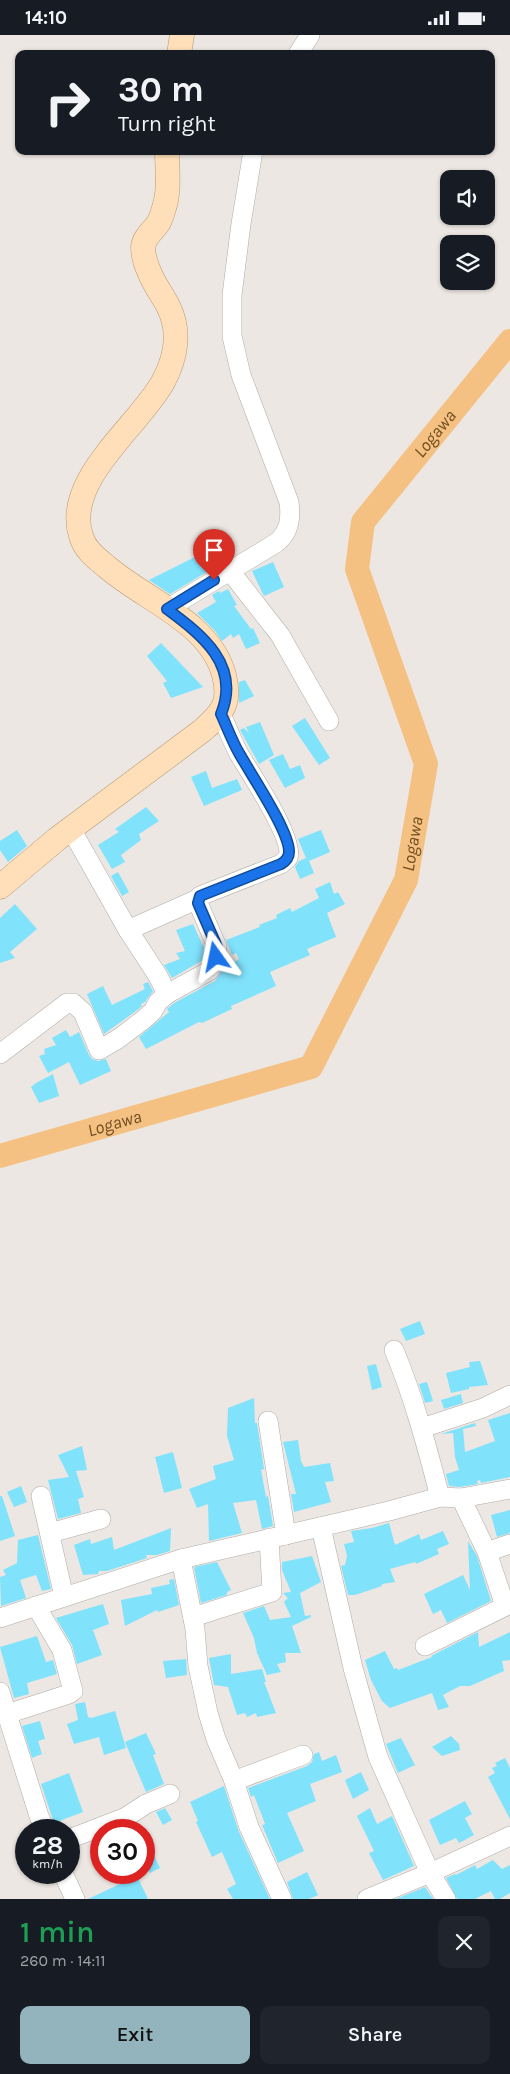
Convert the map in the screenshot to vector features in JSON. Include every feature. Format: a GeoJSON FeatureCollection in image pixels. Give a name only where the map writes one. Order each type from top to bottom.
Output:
{"type":"FeatureCollection","features":[{"type":"Feature","properties":{"kind":"main road"},"geometry":{"type":"LineString","coordinates":[[180,50],[182,35]]}},
{"type":"Feature","properties":{"kind":"main road"},"geometry":{"type":"LineString","coordinates":[[0,887],[71,829],[188,742],[221,714],[226,699],[227,687],[224,672],[208,642],[198,632],[167,609],[122,580],[92,556],[81,538],[78,525],[78,509],[84,489],[103,460],[163,383],[175,349],[176,329],[169,308],[154,283],[145,262],[143,246],[158,222],[164,207],[168,179],[167,155]]}},
{"type":"Feature","properties":{"kind":"street"},"geometry":{"type":"LineString","coordinates":[[301,50],[310,35]]}},
{"type":"Feature","properties":{"kind":"street"},"geometry":{"type":"LineString","coordinates":[[167,609],[280,540],[290,523],[289,502],[241,375],[232,336],[232,295],[252,155]]}},
{"type":"Feature","properties":{"kind":"street"},"geometry":{"type":"LineString","coordinates":[[230,571],[280,635],[329,721]]}},
{"type":"Feature","properties":{"kind":"street"},"geometry":{"type":"LineString","coordinates":[[128,930],[198,899],[203,894],[285,862],[290,854],[285,837],[260,787],[238,753],[221,714]]}},
{"type":"Feature","properties":{"kind":"street"},"geometry":{"type":"LineString","coordinates":[[71,829],[167,995]]}},
{"type":"Feature","properties":{"kind":"street"},"geometry":{"type":"LineString","coordinates":[[0,1054],[60,1006],[73,1003],[83,1012],[99,1050],[118,1039],[143,1020],[153,1011],[158,1002],[167,995],[209,971],[216,957],[217,947],[198,899]]}},
{"type":"Feature","properties":{"kind":"street"},"geometry":{"type":"LineString","coordinates":[[394,1350],[408,1383],[440,1497]]}},
{"type":"Feature","properties":{"kind":"street"},"geometry":{"type":"LineString","coordinates":[[422,1428],[476,1411],[510,1395]]}},
{"type":"Feature","properties":{"kind":"street"},"geometry":{"type":"LineString","coordinates":[[193,1617],[272,1592],[278,1537],[268,1421]]}},
{"type":"Feature","properties":{"kind":"street"},"geometry":{"type":"LineString","coordinates":[[0,1619],[181,1559],[322,1527],[440,1497],[461,1498],[510,1489]]}},
{"type":"Feature","properties":{"kind":"street"},"geometry":{"type":"LineString","coordinates":[[41,1496],[64,1597]]}},
{"type":"Feature","properties":{"kind":"street"},"geometry":{"type":"LineString","coordinates":[[425,1646],[507,1605],[487,1551],[461,1498]]}},
{"type":"Feature","properties":{"kind":"street"},"geometry":{"type":"LineString","coordinates":[[50,1533],[101,1519]]}},
{"type":"Feature","properties":{"kind":"street"},"geometry":{"type":"LineString","coordinates":[[322,1527],[353,1668],[378,1757],[430,1873],[446,1899]]}},
{"type":"Feature","properties":{"kind":"street"},"geometry":{"type":"LineString","coordinates":[[487,1551],[510,1543]]}},
{"type":"Feature","properties":{"kind":"street"},"geometry":{"type":"LineString","coordinates":[[181,1559],[193,1617],[198,1666],[208,1713],[249,1827],[282,1899]]}},
{"type":"Feature","properties":{"kind":"street"},"geometry":{"type":"LineString","coordinates":[[7,1714],[69,1694],[73,1691],[62,1650],[36,1606]]}},
{"type":"Feature","properties":{"kind":"street"},"geometry":{"type":"LineString","coordinates":[[0,1692],[39,1819]]}},
{"type":"Feature","properties":{"kind":"street"},"geometry":{"type":"LineString","coordinates":[[234,1781],[303,1755]]}},
{"type":"Feature","properties":{"kind":"street"},"geometry":{"type":"LineString","coordinates":[[80,1835],[126,1817],[170,1794]]}},
{"type":"Feature","properties":{"kind":"street"},"geometry":{"type":"LineString","coordinates":[[367,1899],[430,1873],[510,1836]]}},
{"type":"Feature","properties":{"kind":"street"},"geometry":{"type":"LineString","coordinates":[[68,1884],[75,1899]]}},
{"type":"Feature","properties":{"kind":"building"},"geometry":{"type":"Polygon","coordinates":[[[203,553],[210,570],[170,594],[149,580],[203,553]]]}},
{"type":"Feature","properties":{"kind":"building"},"geometry":{"type":"Polygon","coordinates":[[[273,562],[284,587],[264,596],[252,571],[273,562]]]}},
{"type":"Feature","properties":{"kind":"building"},"geometry":{"type":"Polygon","coordinates":[[[228,589],[237,605],[234,606],[251,629],[253,628],[260,643],[246,649],[239,634],[233,638],[231,634],[222,641],[197,613],[216,602],[212,595],[228,589]]]}},
{"type":"Feature","properties":{"kind":"building"},"geometry":{"type":"Polygon","coordinates":[[[161,643],[203,687],[171,698],[163,683],[167,681],[147,656],[161,643]]]}},
{"type":"Feature","properties":{"kind":"building"},"geometry":{"type":"Polygon","coordinates":[[[245,680],[254,696],[239,703],[239,682],[245,680]]]}},
{"type":"Feature","properties":{"kind":"building"},"geometry":{"type":"Polygon","coordinates":[[[305,718],[330,758],[319,765],[292,726],[305,718]]]}},
{"type":"Feature","properties":{"kind":"building"},"geometry":{"type":"Polygon","coordinates":[[[260,722],[274,755],[259,764],[240,730],[244,728],[249,733],[246,727],[260,722]]]}},
{"type":"Feature","properties":{"kind":"building"},"geometry":{"type":"Polygon","coordinates":[[[283,754],[290,769],[300,765],[305,778],[285,788],[269,760],[283,754]]]}},
{"type":"Feature","properties":{"kind":"building"},"geometry":{"type":"Polygon","coordinates":[[[206,771],[212,788],[237,779],[242,790],[204,806],[191,777],[206,771]]]}},
{"type":"Feature","properties":{"kind":"building"},"geometry":{"type":"Polygon","coordinates":[[[146,807],[159,821],[139,834],[141,840],[121,855],[125,862],[112,869],[98,845],[119,832],[115,829],[146,807]]]}},
{"type":"Feature","properties":{"kind":"building"},"geometry":{"type":"Polygon","coordinates":[[[17,830],[27,846],[8,862],[0,850],[0,841],[17,830]]]}},
{"type":"Feature","properties":{"kind":"building"},"geometry":{"type":"Polygon","coordinates":[[[321,830],[330,852],[309,861],[314,873],[300,879],[295,867],[299,861],[306,858],[298,839],[321,830]]]}},
{"type":"Feature","properties":{"kind":"building"},"geometry":{"type":"Polygon","coordinates":[[[118,872],[129,892],[122,896],[111,876],[118,872]]]}},
{"type":"Feature","properties":{"kind":"building"},"geometry":{"type":"Polygon","coordinates":[[[330,882],[334,894],[338,892],[345,904],[327,913],[336,937],[307,949],[310,955],[270,972],[276,986],[231,1006],[232,1009],[202,1023],[199,1022],[146,1049],[139,1037],[169,1012],[167,1009],[174,1003],[215,981],[224,968],[239,959],[236,953],[232,955],[226,940],[260,927],[259,925],[277,918],[276,915],[290,908],[292,912],[319,898],[315,889],[330,882]]]}},
{"type":"Feature","properties":{"kind":"building"},"geometry":{"type":"Polygon","coordinates":[[[15,904],[37,929],[10,952],[15,958],[0,963],[0,918],[15,904]]]}},
{"type":"Feature","properties":{"kind":"building"},"geometry":{"type":"Polygon","coordinates":[[[193,924],[205,950],[203,960],[172,978],[164,965],[180,959],[176,953],[185,951],[176,930],[193,924]]]}},
{"type":"Feature","properties":{"kind":"building"},"geometry":{"type":"Polygon","coordinates":[[[148,982],[153,991],[145,1002],[141,1004],[142,1006],[104,1034],[87,994],[103,986],[112,1005],[145,989],[143,984],[148,982]]]}},
{"type":"Feature","properties":{"kind":"building"},"geometry":{"type":"Polygon","coordinates":[[[66,1030],[70,1037],[79,1032],[92,1059],[98,1061],[106,1059],[111,1071],[80,1085],[69,1062],[48,1073],[39,1056],[45,1054],[44,1049],[56,1045],[52,1038],[66,1030]]]}},
{"type":"Feature","properties":{"kind":"building"},"geometry":{"type":"Polygon","coordinates":[[[53,1074],[59,1096],[39,1103],[31,1087],[53,1074]]]}},
{"type":"Feature","properties":{"kind":"building"},"geometry":{"type":"Polygon","coordinates":[[[420,1321],[425,1334],[406,1341],[400,1329],[420,1321]]]}},
{"type":"Feature","properties":{"kind":"building"},"geometry":{"type":"Polygon","coordinates":[[[480,1361],[488,1385],[469,1387],[469,1389],[451,1393],[446,1373],[470,1367],[469,1362],[480,1361]]]}},
{"type":"Feature","properties":{"kind":"building"},"geometry":{"type":"Polygon","coordinates":[[[376,1364],[382,1387],[372,1390],[367,1366],[376,1364]]]}},
{"type":"Feature","properties":{"kind":"building"},"geometry":{"type":"Polygon","coordinates":[[[427,1382],[433,1401],[425,1403],[419,1384],[427,1382]]]}},
{"type":"Feature","properties":{"kind":"building"},"geometry":{"type":"Polygon","coordinates":[[[461,1394],[463,1403],[444,1409],[441,1400],[461,1394]]]}},
{"type":"Feature","properties":{"kind":"building"},"geometry":{"type":"Polygon","coordinates":[[[254,1398],[255,1423],[257,1423],[264,1469],[261,1470],[273,1526],[262,1529],[256,1500],[233,1503],[242,1533],[209,1541],[208,1504],[197,1508],[189,1489],[216,1479],[213,1466],[234,1460],[227,1436],[228,1408],[254,1398]]]}},
{"type":"Feature","properties":{"kind":"building"},"geometry":{"type":"Polygon","coordinates":[[[510,1413],[510,1477],[481,1483],[480,1480],[477,1481],[478,1484],[460,1487],[449,1486],[446,1474],[459,1470],[455,1457],[453,1433],[441,1434],[475,1423],[476,1426],[463,1429],[465,1452],[495,1441],[488,1420],[510,1413]]]}},
{"type":"Feature","properties":{"kind":"building"},"geometry":{"type":"Polygon","coordinates":[[[298,1440],[301,1461],[304,1467],[330,1463],[334,1481],[325,1482],[331,1502],[294,1512],[291,1494],[296,1494],[283,1442],[298,1440]]]}},
{"type":"Feature","properties":{"kind":"building"},"geometry":{"type":"Polygon","coordinates":[[[82,1446],[87,1470],[76,1471],[84,1497],[78,1499],[81,1513],[58,1519],[48,1480],[69,1477],[58,1455],[82,1446]]]}},
{"type":"Feature","properties":{"kind":"building"},"geometry":{"type":"Polygon","coordinates":[[[173,1452],[182,1488],[164,1493],[155,1457],[173,1452]]]}},
{"type":"Feature","properties":{"kind":"building"},"geometry":{"type":"Polygon","coordinates":[[[21,1486],[27,1502],[14,1507],[7,1492],[21,1486]]]}},
{"type":"Feature","properties":{"kind":"building"},"geometry":{"type":"Polygon","coordinates":[[[0,1496],[2,1496],[15,1536],[0,1541],[0,1496]]]}},
{"type":"Feature","properties":{"kind":"building"},"geometry":{"type":"Polygon","coordinates":[[[510,1510],[510,1533],[497,1537],[491,1515],[510,1510]]]}},
{"type":"Feature","properties":{"kind":"building"},"geometry":{"type":"Polygon","coordinates":[[[389,1523],[395,1545],[419,1534],[421,1540],[443,1531],[449,1544],[437,1549],[439,1554],[416,1564],[415,1562],[390,1569],[395,1582],[382,1584],[382,1586],[355,1595],[348,1595],[341,1566],[345,1565],[347,1556],[344,1544],[354,1542],[351,1531],[389,1523]]]}},
{"type":"Feature","properties":{"kind":"building"},"geometry":{"type":"Polygon","coordinates":[[[171,1528],[170,1551],[157,1555],[146,1555],[147,1558],[107,1571],[99,1571],[98,1574],[83,1575],[74,1545],[90,1539],[91,1544],[112,1537],[114,1550],[171,1528]]]}},
{"type":"Feature","properties":{"kind":"building"},"geometry":{"type":"Polygon","coordinates":[[[38,1535],[51,1589],[42,1591],[36,1575],[20,1580],[26,1598],[1,1606],[0,1577],[6,1575],[3,1570],[17,1563],[18,1540],[38,1535]]]}},
{"type":"Feature","properties":{"kind":"building"},"geometry":{"type":"Polygon","coordinates":[[[468,1541],[477,1556],[491,1601],[447,1623],[441,1610],[433,1614],[424,1594],[463,1575],[470,1590],[468,1541]]]}},
{"type":"Feature","properties":{"kind":"building"},"geometry":{"type":"Polygon","coordinates":[[[312,1556],[321,1582],[300,1593],[305,1616],[311,1615],[311,1617],[292,1626],[301,1653],[285,1653],[286,1662],[277,1664],[281,1672],[267,1675],[243,1613],[264,1606],[270,1620],[291,1617],[284,1602],[288,1598],[283,1593],[291,1592],[282,1570],[282,1562],[312,1556]]]}},
{"type":"Feature","properties":{"kind":"building"},"geometry":{"type":"Polygon","coordinates":[[[217,1562],[231,1590],[227,1592],[227,1595],[201,1603],[194,1567],[217,1562]]]}},
{"type":"Feature","properties":{"kind":"building"},"geometry":{"type":"Polygon","coordinates":[[[174,1579],[179,1605],[158,1612],[157,1610],[125,1626],[121,1600],[152,1594],[151,1588],[170,1584],[169,1580],[174,1579]]]}},
{"type":"Feature","properties":{"kind":"building"},"geometry":{"type":"Polygon","coordinates":[[[103,1604],[109,1624],[93,1630],[102,1655],[77,1664],[72,1645],[56,1618],[103,1604]]]}},
{"type":"Feature","properties":{"kind":"building"},"geometry":{"type":"Polygon","coordinates":[[[478,1632],[479,1647],[510,1632],[510,1660],[502,1661],[504,1671],[470,1686],[460,1686],[443,1695],[449,1707],[438,1710],[432,1693],[390,1708],[382,1701],[371,1680],[365,1660],[385,1651],[394,1669],[397,1668],[398,1670],[432,1657],[478,1632]]]}},
{"type":"Feature","properties":{"kind":"building"},"geometry":{"type":"Polygon","coordinates":[[[37,1636],[46,1662],[53,1660],[57,1674],[27,1683],[29,1694],[14,1698],[0,1647],[37,1636]]]}},
{"type":"Feature","properties":{"kind":"building"},"geometry":{"type":"Polygon","coordinates":[[[231,1654],[231,1674],[262,1669],[266,1682],[264,1682],[276,1713],[257,1717],[256,1713],[247,1717],[245,1713],[237,1715],[228,1687],[214,1685],[209,1658],[231,1654]]]}},
{"type":"Feature","properties":{"kind":"building"},"geometry":{"type":"Polygon","coordinates":[[[186,1659],[187,1675],[166,1678],[163,1661],[186,1659]]]}},
{"type":"Feature","properties":{"kind":"building"},"geometry":{"type":"Polygon","coordinates":[[[85,1702],[88,1717],[91,1718],[115,1711],[126,1748],[104,1755],[99,1737],[74,1744],[67,1724],[78,1720],[75,1704],[85,1702]]]}},
{"type":"Feature","properties":{"kind":"building"},"geometry":{"type":"Polygon","coordinates":[[[40,1721],[45,1739],[38,1741],[42,1754],[32,1758],[22,1726],[40,1721]]]}},
{"type":"Feature","properties":{"kind":"building"},"geometry":{"type":"Polygon","coordinates":[[[146,1733],[156,1754],[153,1755],[164,1784],[146,1792],[125,1742],[146,1733]]]}},
{"type":"Feature","properties":{"kind":"building"},"geometry":{"type":"Polygon","coordinates":[[[451,1736],[459,1744],[460,1750],[442,1756],[432,1747],[451,1736]]]}},
{"type":"Feature","properties":{"kind":"building"},"geometry":{"type":"Polygon","coordinates":[[[401,1738],[415,1765],[398,1773],[386,1744],[401,1738]]]}},
{"type":"Feature","properties":{"kind":"building"},"geometry":{"type":"Polygon","coordinates":[[[319,1752],[322,1761],[336,1755],[342,1772],[310,1784],[316,1801],[287,1813],[304,1851],[278,1863],[262,1825],[265,1824],[254,1795],[251,1797],[248,1788],[307,1766],[312,1762],[314,1754],[319,1752]]]}},
{"type":"Feature","properties":{"kind":"building"},"geometry":{"type":"Polygon","coordinates":[[[505,1758],[510,1768],[510,1819],[488,1777],[495,1773],[492,1768],[497,1766],[495,1763],[505,1758]]]}},
{"type":"Feature","properties":{"kind":"building"},"geometry":{"type":"Polygon","coordinates":[[[361,1772],[369,1790],[353,1799],[345,1780],[361,1772]]]}},
{"type":"Feature","properties":{"kind":"building"},"geometry":{"type":"Polygon","coordinates":[[[69,1773],[83,1812],[65,1819],[53,1819],[41,1784],[69,1773]]]}},
{"type":"Feature","properties":{"kind":"building"},"geometry":{"type":"Polygon","coordinates":[[[224,1786],[239,1832],[270,1899],[233,1899],[227,1889],[236,1884],[222,1852],[212,1857],[196,1822],[198,1821],[190,1802],[224,1786]]]}},
{"type":"Feature","properties":{"kind":"building"},"geometry":{"type":"Polygon","coordinates":[[[465,1801],[472,1814],[465,1818],[474,1835],[459,1843],[456,1838],[440,1845],[429,1820],[465,1801]]]}},
{"type":"Feature","properties":{"kind":"building"},"geometry":{"type":"Polygon","coordinates":[[[165,1808],[172,1820],[163,1825],[156,1812],[165,1808]]]}},
{"type":"Feature","properties":{"kind":"building"},"geometry":{"type":"Polygon","coordinates":[[[370,1808],[377,1824],[392,1816],[414,1866],[383,1880],[369,1853],[374,1851],[357,1816],[370,1808]]]}},
{"type":"Feature","properties":{"kind":"building"},"geometry":{"type":"Polygon","coordinates":[[[155,1857],[160,1868],[155,1870],[155,1857]]]}},
{"type":"Feature","properties":{"kind":"building"},"geometry":{"type":"Polygon","coordinates":[[[493,1860],[502,1869],[510,1865],[510,1893],[500,1899],[495,1899],[491,1891],[475,1899],[457,1899],[446,1878],[475,1865],[477,1869],[493,1860]]]}},
{"type":"Feature","properties":{"kind":"building"},"geometry":{"type":"Polygon","coordinates":[[[307,1872],[318,1895],[309,1899],[293,1899],[287,1882],[307,1872]]]}},
{"type":"Feature","properties":{"kind":"building"},"geometry":{"type":"Polygon","coordinates":[[[120,1884],[141,1884],[148,1899],[88,1899],[120,1884]]]}},
{"type":"Feature","properties":{"kind":"building"},"geometry":{"type":"Polygon","coordinates":[[[425,1887],[433,1899],[396,1899],[425,1887]]]}},
{"type":"Feature","properties":{"kind":"waterway","name":"Logawa"},"geometry":{"type":"LineString","coordinates":[[0,1156],[311,1067],[406,880],[426,764],[357,569],[363,522],[510,341]]}},
{"type":"Feature","properties":{"kind":"route"},"geometry":{"type":"LineString","coordinates":[[214,580],[167,609],[198,632],[208,642],[217,657],[224,672],[227,687],[226,699],[221,714],[238,753],[260,787],[285,837],[290,854],[285,862],[281,864],[200,896],[198,903],[217,947],[216,957]]}}]}
